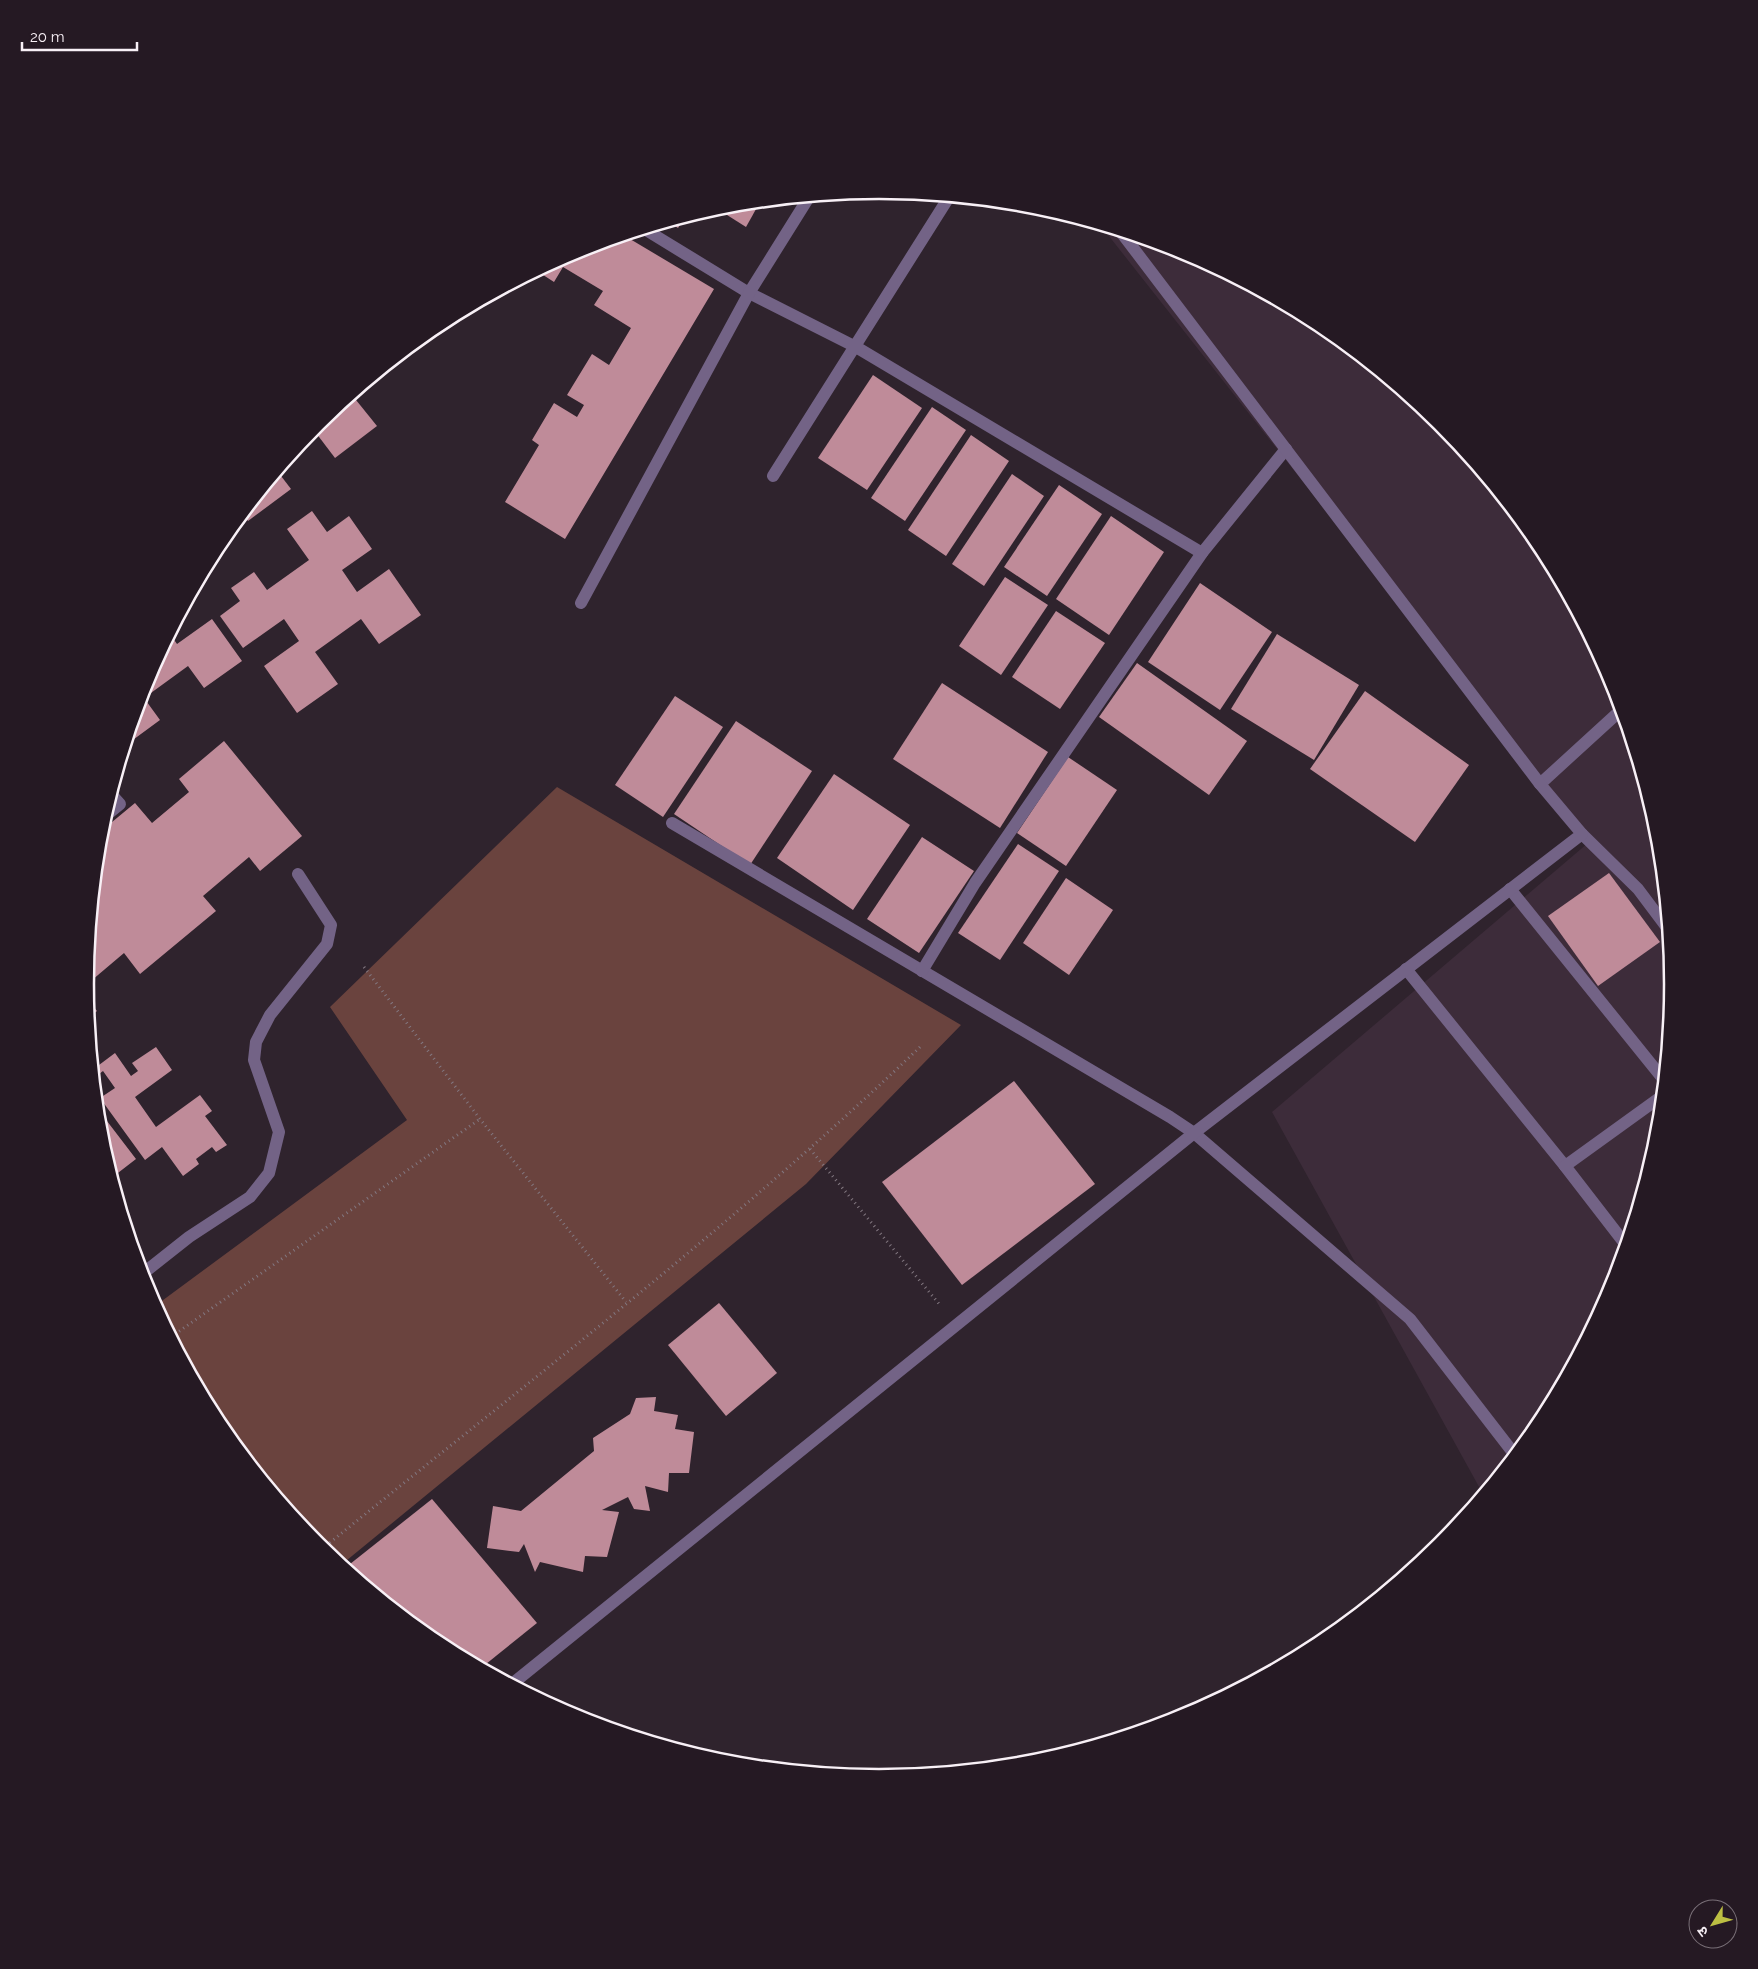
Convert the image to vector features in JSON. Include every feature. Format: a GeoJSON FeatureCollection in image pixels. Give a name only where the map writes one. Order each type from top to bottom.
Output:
{"type":"FeatureCollection","features":[{"type":"Feature","properties":{"kind":"street"},"geometry":{"type":"LineString","coordinates":[[581,603],[749,292],[805,203]]}},
{"type":"Feature","properties":{"kind":"street"},"geometry":{"type":"LineString","coordinates":[[772,476],[856,347],[946,203]]}},
{"type":"Feature","properties":{"kind":"street"},"geometry":{"type":"LineString","coordinates":[[652,233],[749,292],[856,347],[1202,553]]}},
{"type":"Feature","properties":{"kind":"street"},"geometry":{"type":"LineString","coordinates":[[1127,240],[1540,784],[1582,834],[1638,889],[1662,921]]}},
{"type":"Feature","properties":{"kind":"street"},"geometry":{"type":"LineString","coordinates":[[922,970],[975,883],[1202,553],[1286,449]]}},
{"type":"Feature","properties":{"kind":"street"},"geometry":{"type":"LineString","coordinates":[[1540,784],[1616,715]]}},
{"type":"Feature","properties":{"kind":"street"},"geometry":{"type":"LineString","coordinates":[[114,809],[120,804],[116,800]]}},
{"type":"Feature","properties":{"kind":"street"},"geometry":{"type":"LineString","coordinates":[[672,823],[1170,1117],[1194,1133],[1410,1319],[1511,1450]]}},
{"type":"Feature","properties":{"kind":"street"},"geometry":{"type":"LineString","coordinates":[[516,1681],[1194,1133],[1582,834]]}},
{"type":"Feature","properties":{"kind":"street"},"geometry":{"type":"LineString","coordinates":[[148,1270],[189,1237],[250,1197],[269,1173],[279,1132],[254,1060],[256,1042],[270,1014],[327,944],[331,925],[298,874]]}},
{"type":"Feature","properties":{"kind":"street"},"geometry":{"type":"LineString","coordinates":[[1510,889],[1659,1074]]}},
{"type":"Feature","properties":{"kind":"street"},"geometry":{"type":"LineString","coordinates":[[1406,969],[1622,1240]]}},
{"type":"Feature","properties":{"kind":"street"},"geometry":{"type":"LineString","coordinates":[[1565,1166],[1656,1101]]}},
{"type":"Feature","properties":{"kind":"path"},"geometry":{"type":"LineString","coordinates":[[364,967],[480,1119],[626,1302]]}},
{"type":"Feature","properties":{"kind":"path"},"geometry":{"type":"LineString","coordinates":[[328,1544],[626,1302],[810,1149],[920,1047]]}},
{"type":"Feature","properties":{"kind":"path"},"geometry":{"type":"LineString","coordinates":[[176,1334],[480,1119]]}},
{"type":"Feature","properties":{"kind":"path"},"geometry":{"type":"LineString","coordinates":[[810,1149],[957,1325]]}},
{"type":"Feature","properties":{"kind":"shaded area"},"geometry":{"type":"Polygon","coordinates":[[[1107,234],[1180,259],[1272,304],[1357,362],[1397,394],[1434,429],[1502,506],[1532,548],[1559,592],[1583,637],[1623,732],[1649,831],[1658,882],[1663,933],[1663,1036],[1658,1087],[1649,1138],[1623,1237],[1583,1332],[1559,1377],[1532,1421],[1502,1463],[1480,1489],[1272,1112],[1588,843],[1107,234]]]}},
{"type":"Feature","properties":{"kind":"shaded area"},"geometry":{"type":"Polygon","coordinates":[[[557,787],[961,1025],[806,1184],[346,1561],[289,1502],[256,1463],[226,1421],[199,1377],[161,1301],[407,1120],[330,1007],[557,787]]]}},
{"type":"Feature","properties":{"kind":"building"},"geometry":{"type":"Polygon","coordinates":[[[756,209],[746,227],[726,214],[756,209]]]}},
{"type":"Feature","properties":{"kind":"building"},"geometry":{"type":"Polygon","coordinates":[[[631,240],[714,289],[565,539],[505,502],[539,445],[532,440],[554,403],[577,417],[584,405],[567,395],[592,354],[609,365],[631,328],[594,305],[603,291],[563,267],[554,282],[543,275],[578,259],[631,240]]]}},
{"type":"Feature","properties":{"kind":"building"},"geometry":{"type":"Polygon","coordinates":[[[873,375],[922,408],[867,490],[818,458],[873,375]]]}},
{"type":"Feature","properties":{"kind":"building"},"geometry":{"type":"Polygon","coordinates":[[[355,399],[377,426],[335,458],[318,436],[355,399]]]}},
{"type":"Feature","properties":{"kind":"building"},"geometry":{"type":"Polygon","coordinates":[[[932,407],[966,430],[905,521],[871,498],[932,407]]]}},
{"type":"Feature","properties":{"kind":"building"},"geometry":{"type":"Polygon","coordinates":[[[971,435],[1009,461],[946,556],[908,530],[971,435]]]}},
{"type":"Feature","properties":{"kind":"building"},"geometry":{"type":"Polygon","coordinates":[[[1012,474],[1044,496],[984,586],[952,564],[1012,474]]]}},
{"type":"Feature","properties":{"kind":"building"},"geometry":{"type":"Polygon","coordinates":[[[281,476],[291,489],[248,521],[247,519],[256,506],[281,476]]]}},
{"type":"Feature","properties":{"kind":"building"},"geometry":{"type":"Polygon","coordinates":[[[1059,485],[1102,514],[1047,596],[1004,567],[1059,485]]]}},
{"type":"Feature","properties":{"kind":"building"},"geometry":{"type":"Polygon","coordinates":[[[312,511],[327,532],[349,516],[372,549],[342,570],[357,592],[389,569],[421,615],[379,644],[361,619],[315,652],[338,684],[297,713],[264,666],[299,641],[284,619],[243,648],[220,616],[240,601],[231,588],[254,572],[267,590],[309,560],[287,529],[312,511]]]}},
{"type":"Feature","properties":{"kind":"building"},"geometry":{"type":"Polygon","coordinates":[[[1111,516],[1164,552],[1109,635],[1056,599],[1111,516]]]}},
{"type":"Feature","properties":{"kind":"building"},"geometry":{"type":"Polygon","coordinates":[[[1005,577],[1048,605],[1001,675],[959,646],[1005,577]]]}},
{"type":"Feature","properties":{"kind":"building"},"geometry":{"type":"Polygon","coordinates":[[[1200,583],[1272,632],[1220,710],[1148,662],[1200,583]]]}},
{"type":"Feature","properties":{"kind":"building"},"geometry":{"type":"Polygon","coordinates":[[[1056,611],[1105,643],[1060,709],[1012,677],[1056,611]]]}},
{"type":"Feature","properties":{"kind":"building"},"geometry":{"type":"Polygon","coordinates":[[[212,619],[242,661],[204,688],[188,666],[150,693],[174,640],[177,644],[212,619]]]}},
{"type":"Feature","properties":{"kind":"building"},"geometry":{"type":"Polygon","coordinates":[[[1277,634],[1359,685],[1314,760],[1231,709],[1277,634]]]}},
{"type":"Feature","properties":{"kind":"building"},"geometry":{"type":"Polygon","coordinates":[[[1137,663],[1247,741],[1209,795],[1099,717],[1137,663]]]}},
{"type":"Feature","properties":{"kind":"building"},"geometry":{"type":"Polygon","coordinates":[[[942,683],[1048,752],[1000,828],[893,759],[942,683]]]}},
{"type":"Feature","properties":{"kind":"building"},"geometry":{"type":"Polygon","coordinates":[[[1365,691],[1469,765],[1415,842],[1310,769],[1365,691]]]}},
{"type":"Feature","properties":{"kind":"building"},"geometry":{"type":"Polygon","coordinates":[[[675,696],[723,727],[663,817],[615,785],[675,696]]]}},
{"type":"Feature","properties":{"kind":"building"},"geometry":{"type":"Polygon","coordinates":[[[147,702],[160,720],[133,740],[147,702]]]}},
{"type":"Feature","properties":{"kind":"building"},"geometry":{"type":"Polygon","coordinates":[[[736,721],[812,771],[750,865],[674,814],[736,721]]]}},
{"type":"Feature","properties":{"kind":"building"},"geometry":{"type":"Polygon","coordinates":[[[224,741],[302,836],[260,871],[249,857],[203,896],[216,911],[140,974],[124,953],[94,978],[95,933],[100,882],[111,823],[135,803],[152,823],[189,792],[179,779],[224,741]]]}},
{"type":"Feature","properties":{"kind":"building"},"geometry":{"type":"Polygon","coordinates":[[[1068,757],[1117,790],[1066,866],[1017,833],[1068,757]]]}},
{"type":"Feature","properties":{"kind":"building"},"geometry":{"type":"Polygon","coordinates":[[[834,774],[910,825],[853,910],[777,858],[834,774]]]}},
{"type":"Feature","properties":{"kind":"building"},"geometry":{"type":"Polygon","coordinates":[[[922,837],[974,871],[919,953],[867,919],[922,837]]]}},
{"type":"Feature","properties":{"kind":"building"},"geometry":{"type":"Polygon","coordinates":[[[1018,844],[1059,871],[1000,960],[958,933],[1018,844]]]}},
{"type":"Feature","properties":{"kind":"building"},"geometry":{"type":"Polygon","coordinates":[[[1609,873],[1660,942],[1598,986],[1548,916],[1609,873]]]}},
{"type":"Feature","properties":{"kind":"building"},"geometry":{"type":"Polygon","coordinates":[[[1066,878],[1113,910],[1069,975],[1023,943],[1066,878]]]}},
{"type":"Feature","properties":{"kind":"building"},"geometry":{"type":"Polygon","coordinates":[[[156,1047],[172,1070],[135,1097],[156,1127],[200,1095],[212,1111],[205,1116],[227,1145],[216,1152],[212,1147],[196,1159],[199,1164],[183,1176],[162,1147],[145,1160],[103,1102],[102,1097],[115,1088],[103,1071],[99,1074],[98,1066],[115,1053],[131,1076],[138,1071],[132,1063],[156,1047]]]}},
{"type":"Feature","properties":{"kind":"building"},"geometry":{"type":"Polygon","coordinates":[[[1014,1081],[1095,1184],[962,1285],[882,1182],[1014,1081]]]}},
{"type":"Feature","properties":{"kind":"building"},"geometry":{"type":"Polygon","coordinates":[[[106,1119],[136,1159],[117,1173],[106,1119]]]}},
{"type":"Feature","properties":{"kind":"building"},"geometry":{"type":"Polygon","coordinates":[[[719,1303],[777,1373],[726,1416],[668,1345],[719,1303]]]}},
{"type":"Feature","properties":{"kind":"building"},"geometry":{"type":"Polygon","coordinates":[[[656,1397],[654,1411],[678,1415],[675,1429],[694,1432],[689,1473],[669,1473],[668,1492],[645,1486],[650,1511],[634,1509],[628,1497],[602,1510],[619,1512],[607,1557],[585,1556],[583,1572],[540,1562],[535,1572],[524,1544],[519,1552],[487,1548],[493,1506],[521,1511],[594,1451],[593,1438],[630,1414],[636,1398],[656,1397]]]}},
{"type":"Feature","properties":{"kind":"building"},"geometry":{"type":"Polygon","coordinates":[[[432,1499],[537,1623],[485,1665],[401,1607],[350,1564],[432,1499]]]}}]}
